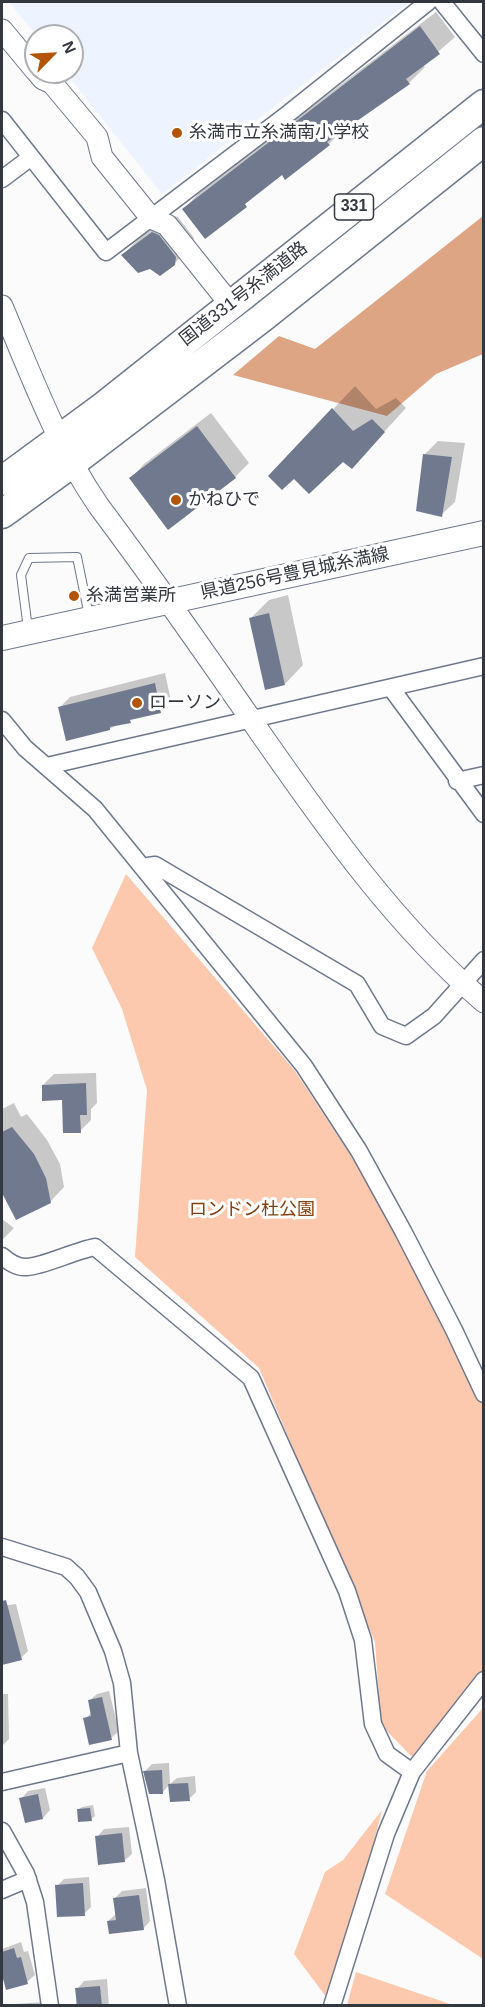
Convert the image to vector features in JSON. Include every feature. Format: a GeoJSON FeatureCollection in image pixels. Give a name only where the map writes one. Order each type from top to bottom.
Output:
{"type":"FeatureCollection","features":[{"type":"Feature","properties":{"kind":"highway","name":"国道331号糸満道路"},"geometry":{"type":"LineString","coordinates":[[2,513],[166,356],[483,104]]}},
{"type":"Feature","properties":{"kind":"highway","name":"国道331号糸満道路"},"geometry":{"type":"LineString","coordinates":[[2,481],[65,452],[198,366],[262,318],[483,141]]}},
{"type":"Feature","properties":{"kind":"main road","name":"県道256号豊見城糸満線"},"geometry":{"type":"LineString","coordinates":[[2,638],[483,533]]}},
{"type":"Feature","properties":{"kind":"street"},"geometry":{"type":"LineString","coordinates":[[2,120],[106,252],[428,2]]}},
{"type":"Feature","properties":{"kind":"street"},"geometry":{"type":"LineString","coordinates":[[442,2],[483,54]]}},
{"type":"Feature","properties":{"kind":"street"},"geometry":{"type":"LineString","coordinates":[[2,30],[24,56]]}},
{"type":"Feature","properties":{"kind":"street"},"geometry":{"type":"LineString","coordinates":[[53,84],[97,137],[102,157],[152,218],[167,225],[228,307]]}},
{"type":"Feature","properties":{"kind":"street"},"geometry":{"type":"LineString","coordinates":[[2,179],[30,158]]}},
{"type":"Feature","properties":{"kind":"street"},"geometry":{"type":"LineString","coordinates":[[2,308],[65,452],[323,823],[374,890],[411,933],[483,1002]]}},
{"type":"Feature","properties":{"kind":"street"},"geometry":{"type":"LineString","coordinates":[[47,765],[483,666]]}},
{"type":"Feature","properties":{"kind":"street"},"geometry":{"type":"LineString","coordinates":[[391,688],[483,814]]}},
{"type":"Feature","properties":{"kind":"street"},"geometry":{"type":"LineString","coordinates":[[2,720],[25,748],[95,809],[304,1066],[347,1132],[403,1231],[454,1330],[483,1394]]}},
{"type":"Feature","properties":{"kind":"street"},"geometry":{"type":"LineString","coordinates":[[457,781],[483,776]]}},
{"type":"Feature","properties":{"kind":"street"},"geometry":{"type":"LineString","coordinates":[[142,867],[155,865],[357,984],[382,1026],[406,1036],[434,1016],[483,960]]}},
{"type":"Feature","properties":{"kind":"street"},"geometry":{"type":"LineString","coordinates":[[2,1257],[12,1264],[27,1267],[74,1251],[95,1247],[251,1377],[346,1591],[363,1640],[373,1724],[387,1754],[412,1772]]}},
{"type":"Feature","properties":{"kind":"street"},"geometry":{"type":"LineString","coordinates":[[2,1547],[66,1567],[88,1592],[113,1651],[122,1683],[129,1753],[156,1880],[178,2006]]}},
{"type":"Feature","properties":{"kind":"street"},"geometry":{"type":"LineString","coordinates":[[332,2006],[386,1834],[412,1772],[483,1680]]}},
{"type":"Feature","properties":{"kind":"street"},"geometry":{"type":"LineString","coordinates":[[2,1782],[129,1753]]}},
{"type":"Feature","properties":{"kind":"street"},"geometry":{"type":"LineString","coordinates":[[2,1831],[28,1879],[35,1902],[50,2006]]}},
{"type":"Feature","properties":{"kind":"street"},"geometry":{"type":"LineString","coordinates":[[2,1890],[28,1879]]}},
{"type":"Feature","properties":{"kind":"lane"},"geometry":{"type":"LineString","coordinates":[[28,632],[21,575],[29,558],[77,557],[90,619]]}},
{"type":"Feature","properties":{"kind":"shaded area","name":"糸満市立糸満南小学校"},"geometry":{"type":"Polygon","coordinates":[[[9,2],[409,2],[162,194],[75,84],[84,84],[84,24],[27,24],[9,2]]]}},
{"type":"Feature","properties":{"kind":"shaded area"},"geometry":{"type":"Polygon","coordinates":[[[483,216],[483,354],[436,374],[387,416],[233,375],[279,336],[315,349],[483,216]]]}},
{"type":"Feature","properties":{"kind":"green space","name":"ロンドン杜公園"},"geometry":{"type":"Polygon","coordinates":[[[126,874],[295,1071],[378,1197],[483,1407],[483,1670],[412,1757],[381,1725],[375,1642],[259,1368],[135,1257],[147,1090],[122,1009],[92,948],[126,874]]]}},
{"type":"Feature","properties":{"kind":"green space"},"geometry":{"type":"Polygon","coordinates":[[[483,1708],[483,1959],[385,1894],[427,1771],[483,1708]]]}},
{"type":"Feature","properties":{"kind":"green space"},"geometry":{"type":"Polygon","coordinates":[[[382,1810],[367,1869],[327,1998],[294,1954],[325,1872],[343,1860],[382,1810]]]}},
{"type":"Feature","properties":{"kind":"green space"},"geometry":{"type":"Polygon","coordinates":[[[356,1972],[453,2005],[347,2005],[356,1972]]]}},
{"type":"Feature","properties":{"kind":"building"},"geometry":{"type":"Polygon","coordinates":[[[420,26],[440,54],[406,79],[410,84],[327,142],[330,145],[285,180],[282,175],[245,204],[247,207],[205,239],[182,209],[420,26]]]}},
{"type":"Feature","properties":{"kind":"building"},"geometry":{"type":"Polygon","coordinates":[[[152,232],[159,235],[176,257],[175,265],[160,276],[150,269],[138,273],[121,255],[152,232]]]}},
{"type":"Feature","properties":{"kind":"building"},"geometry":{"type":"Polygon","coordinates":[[[332,408],[353,431],[372,419],[385,432],[352,469],[343,462],[309,494],[294,479],[282,490],[268,476],[332,408]]]}},
{"type":"Feature","properties":{"kind":"building","name":"かねひで"},"geometry":{"type":"Polygon","coordinates":[[[197,426],[236,478],[168,530],[129,478],[197,426]]]}},
{"type":"Feature","properties":{"kind":"building"},"geometry":{"type":"Polygon","coordinates":[[[423,454],[452,457],[442,517],[416,511],[423,454]]]}},
{"type":"Feature","properties":{"kind":"building"},"geometry":{"type":"Polygon","coordinates":[[[269,613],[285,685],[265,690],[249,618],[269,613]]]}},
{"type":"Feature","properties":{"kind":"building"},"geometry":{"type":"Polygon","coordinates":[[[155,683],[161,713],[130,720],[131,723],[110,727],[110,730],[66,741],[58,707],[155,683]]]}},
{"type":"Feature","properties":{"kind":"building"},"geometry":{"type":"Polygon","coordinates":[[[86,1083],[87,1115],[80,1115],[81,1133],[63,1133],[62,1100],[42,1101],[42,1085],[86,1083]]]}},
{"type":"Feature","properties":{"kind":"building"},"geometry":{"type":"Polygon","coordinates":[[[12,1127],[34,1154],[46,1178],[51,1203],[16,1220],[2,1193],[2,1132],[12,1127]]]}},
{"type":"Feature","properties":{"kind":"building"},"geometry":{"type":"Polygon","coordinates":[[[6,1600],[22,1660],[2,1665],[2,1601],[6,1600]]]}},
{"type":"Feature","properties":{"kind":"building"},"geometry":{"type":"Polygon","coordinates":[[[102,1697],[112,1740],[89,1745],[83,1718],[91,1716],[88,1700],[102,1697]]]}},
{"type":"Feature","properties":{"kind":"building"},"geometry":{"type":"Polygon","coordinates":[[[162,1770],[163,1794],[149,1794],[143,1771],[162,1770]]]}},
{"type":"Feature","properties":{"kind":"building"},"geometry":{"type":"Polygon","coordinates":[[[188,1783],[190,1801],[170,1802],[168,1784],[188,1783]]]}},
{"type":"Feature","properties":{"kind":"building"},"geometry":{"type":"Polygon","coordinates":[[[38,1794],[43,1819],[25,1823],[19,1798],[38,1794]]]}},
{"type":"Feature","properties":{"kind":"building"},"geometry":{"type":"Polygon","coordinates":[[[90,1808],[92,1821],[78,1822],[77,1809],[90,1808]]]}},
{"type":"Feature","properties":{"kind":"building"},"geometry":{"type":"Polygon","coordinates":[[[122,1833],[125,1862],[98,1865],[95,1836],[122,1833]]]}},
{"type":"Feature","properties":{"kind":"building"},"geometry":{"type":"Polygon","coordinates":[[[83,1883],[85,1916],[57,1917],[55,1885],[83,1883]]]}},
{"type":"Feature","properties":{"kind":"building"},"geometry":{"type":"Polygon","coordinates":[[[139,1895],[144,1930],[109,1934],[107,1921],[116,1920],[113,1898],[139,1895]]]}},
{"type":"Feature","properties":{"kind":"building"},"geometry":{"type":"Polygon","coordinates":[[[14,1948],[17,1958],[21,1957],[28,1984],[6,1990],[2,1975],[2,1952],[14,1948]]]}},
{"type":"Feature","properties":{"kind":"building"},"geometry":{"type":"Polygon","coordinates":[[[100,1986],[102,2006],[77,2006],[75,1988],[100,1986]]]}},
{"type":"Feature","properties":{"kind":"place","name":"糸満市立糸満南小学校"},"geometry":{"type":"Point","coordinates":[177,133]}},
{"type":"Feature","properties":{"kind":"place","name":"かねひで"},"geometry":{"type":"Point","coordinates":[176,500]}},
{"type":"Feature","properties":{"kind":"place","name":"糸満営業所"},"geometry":{"type":"Point","coordinates":[74,596]}},
{"type":"Feature","properties":{"kind":"place","name":"ローソン"},"geometry":{"type":"Point","coordinates":[137,703]}}]}
